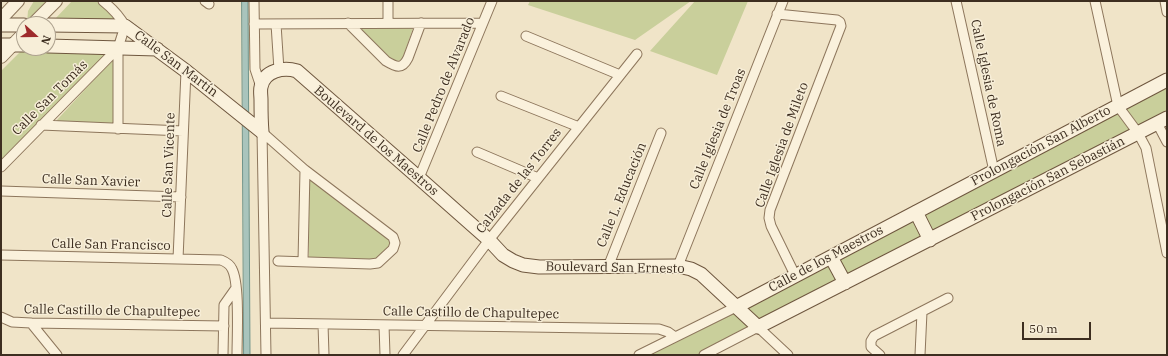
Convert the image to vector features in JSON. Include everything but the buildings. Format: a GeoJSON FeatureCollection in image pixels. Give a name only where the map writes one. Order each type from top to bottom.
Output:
{"type":"FeatureCollection","features":[{"type":"Feature","properties":{"kind":"main road"},"geometry":{"type":"LineString","coordinates":[[1,25],[16,25]]}},
{"type":"Feature","properties":{"kind":"main road"},"geometry":{"type":"LineString","coordinates":[[56,25],[125,26]]}},
{"type":"Feature","properties":{"kind":"main road","name":"Calle San Martín"},"geometry":{"type":"LineString","coordinates":[[125,26],[186,71],[257,128]]}},
{"type":"Feature","properties":{"kind":"main road"},"geometry":{"type":"LineString","coordinates":[[56,46],[157,49]]}},
{"type":"Feature","properties":{"kind":"main road","name":"Boulevard de los Maestros"},"geometry":{"type":"LineString","coordinates":[[278,70],[289,69],[297,71],[488,240]]}},
{"type":"Feature","properties":{"kind":"main road"},"geometry":{"type":"LineString","coordinates":[[257,128],[261,86],[271,73],[278,70]]}},
{"type":"Feature","properties":{"kind":"main road","name":"Prolongación San Alberto"},"geometry":{"type":"LineString","coordinates":[[916,212],[1167,80]]}},
{"type":"Feature","properties":{"kind":"main road","name":"Prolongación San Sebastián"},"geometry":{"type":"LineString","coordinates":[[930,240],[1162,121]]}},
{"type":"Feature","properties":{"kind":"main road"},"geometry":{"type":"LineString","coordinates":[[758,327],[930,240],[916,212]]}},
{"type":"Feature","properties":{"kind":"main road","name":"Calle de los Maestros"},"geometry":{"type":"LineString","coordinates":[[736,307],[830,256],[916,212]]}},
{"type":"Feature","properties":{"kind":"main road","name":"Boulevard San Ernesto"},"geometry":{"type":"LineString","coordinates":[[488,240],[503,255],[524,265],[539,267],[678,266],[691,269],[701,274],[758,327]]}},
{"type":"Feature","properties":{"kind":"main road"},"geometry":{"type":"LineString","coordinates":[[830,256],[845,283]]}},
{"type":"Feature","properties":{"kind":"street"},"geometry":{"type":"LineString","coordinates":[[1,19],[18,1]]}},
{"type":"Feature","properties":{"kind":"street"},"geometry":{"type":"LineString","coordinates":[[41,16],[56,1]]}},
{"type":"Feature","properties":{"kind":"street","name":"Calle San Martín"},"geometry":{"type":"LineString","coordinates":[[103,1],[118,14],[125,26]]}},
{"type":"Feature","properties":{"kind":"street"},"geometry":{"type":"LineString","coordinates":[[254,1],[256,69],[261,86]]}},
{"type":"Feature","properties":{"kind":"street"},"geometry":{"type":"LineString","coordinates":[[388,1],[388,23]]}},
{"type":"Feature","properties":{"kind":"street","name":"Calle Pedro de Alvarado"},"geometry":{"type":"LineString","coordinates":[[419,178],[492,1]]}},
{"type":"Feature","properties":{"kind":"street","name":"Calle Iglesia de Troas"},"geometry":{"type":"LineString","coordinates":[[678,266],[783,1]]}},
{"type":"Feature","properties":{"kind":"street","name":"Calle Iglesia de Roma"},"geometry":{"type":"LineString","coordinates":[[956,1],[994,171]]}},
{"type":"Feature","properties":{"kind":"street"},"geometry":{"type":"LineString","coordinates":[[1095,1],[1118,106],[1138,133],[1146,148],[1167,253]]}},
{"type":"Feature","properties":{"kind":"street"},"geometry":{"type":"LineString","coordinates":[[1165,1],[1167,12]]}},
{"type":"Feature","properties":{"kind":"street","name":"Calle Iglesia de Mileto"},"geometry":{"type":"LineString","coordinates":[[777,14],[836,20],[840,22],[841,26],[770,210],[769,218],[771,226],[795,275]]}},
{"type":"Feature","properties":{"kind":"street"},"geometry":{"type":"LineString","coordinates":[[348,24],[386,61],[393,66],[400,67],[408,58],[421,23]]}},
{"type":"Feature","properties":{"kind":"street"},"geometry":{"type":"LineString","coordinates":[[254,24],[483,23]]}},
{"type":"Feature","properties":{"kind":"street"},"geometry":{"type":"LineString","coordinates":[[276,24],[278,70]]}},
{"type":"Feature","properties":{"kind":"street"},"geometry":{"type":"LineString","coordinates":[[118,130],[118,48],[125,26]]}},
{"type":"Feature","properties":{"kind":"street"},"geometry":{"type":"LineString","coordinates":[[526,36],[620,76]]}},
{"type":"Feature","properties":{"kind":"street"},"geometry":{"type":"LineString","coordinates":[[1,57],[13,45]]}},
{"type":"Feature","properties":{"kind":"street","name":"Calle San Tomás"},"geometry":{"type":"LineString","coordinates":[[1,167],[118,48]]}},
{"type":"Feature","properties":{"kind":"street","name":"Calzada de las Torres"},"geometry":{"type":"LineString","coordinates":[[403,355],[488,240],[637,54]]}},
{"type":"Feature","properties":{"kind":"street","name":"Calle San Vicente"},"geometry":{"type":"LineString","coordinates":[[178,260],[186,71]]}},
{"type":"Feature","properties":{"kind":"street"},"geometry":{"type":"LineString","coordinates":[[501,96],[579,127]]}},
{"type":"Feature","properties":{"kind":"street"},"geometry":{"type":"LineString","coordinates":[[1162,121],[1167,142]]}},
{"type":"Feature","properties":{"kind":"street"},"geometry":{"type":"LineString","coordinates":[[41,125],[118,130],[183,131]]}},
{"type":"Feature","properties":{"kind":"street"},"geometry":{"type":"LineString","coordinates":[[257,128],[305,170],[393,237],[395,243],[393,249],[378,263],[278,261]]}},
{"type":"Feature","properties":{"kind":"street"},"geometry":{"type":"LineString","coordinates":[[257,128],[266,323],[266,355]]}},
{"type":"Feature","properties":{"kind":"street","name":"Calle L. Educación"},"geometry":{"type":"LineString","coordinates":[[608,267],[661,133]]}},
{"type":"Feature","properties":{"kind":"street"},"geometry":{"type":"LineString","coordinates":[[477,152],[538,178]]}},
{"type":"Feature","properties":{"kind":"street"},"geometry":{"type":"LineString","coordinates":[[303,261],[305,170]]}},
{"type":"Feature","properties":{"kind":"street","name":"Calle San Xavier"},"geometry":{"type":"LineString","coordinates":[[1,191],[180,197]]}},
{"type":"Feature","properties":{"kind":"street","name":"Calle San Francisco"},"geometry":{"type":"LineString","coordinates":[[1,255],[220,260],[230,265],[233,271],[236,288]]}},
{"type":"Feature","properties":{"kind":"street"},"geometry":{"type":"LineString","coordinates":[[223,355],[224,305],[236,288]]}},
{"type":"Feature","properties":{"kind":"street"},"geometry":{"type":"LineString","coordinates":[[236,288],[238,355]]}},
{"type":"Feature","properties":{"kind":"street"},"geometry":{"type":"LineString","coordinates":[[880,355],[871,347],[871,341],[874,336],[948,298]]}},
{"type":"Feature","properties":{"kind":"street"},"geometry":{"type":"LineString","coordinates":[[639,355],[736,307]]}},
{"type":"Feature","properties":{"kind":"street"},"geometry":{"type":"LineString","coordinates":[[920,355],[922,312]]}},
{"type":"Feature","properties":{"kind":"street","name":"Calle Castillo de Chapultepec"},"geometry":{"type":"LineString","coordinates":[[1,318],[12,322],[31,323],[224,326]]}},
{"type":"Feature","properties":{"kind":"street"},"geometry":{"type":"LineString","coordinates":[[31,323],[57,355]]}},
{"type":"Feature","properties":{"kind":"street","name":"Calle Castillo de Chapultepec"},"geometry":{"type":"LineString","coordinates":[[266,323],[659,329],[668,332],[675,337]]}},
{"type":"Feature","properties":{"kind":"street"},"geometry":{"type":"LineString","coordinates":[[323,324],[324,355]]}},
{"type":"Feature","properties":{"kind":"street"},"geometry":{"type":"LineString","coordinates":[[384,325],[385,355]]}},
{"type":"Feature","properties":{"kind":"street"},"geometry":{"type":"LineString","coordinates":[[704,355],[758,327]]}},
{"type":"Feature","properties":{"kind":"street","name":"Boulevard San Ernesto"},"geometry":{"type":"LineString","coordinates":[[758,327],[788,355]]}},
{"type":"Feature","properties":{"kind":"green space"},"geometry":{"type":"Polygon","coordinates":[[[34,1],[51,1],[35,16],[28,16],[28,11],[34,1]]]}},
{"type":"Feature","properties":{"kind":"green space"},"geometry":{"type":"Polygon","coordinates":[[[72,1],[99,1],[120,21],[56,19],[72,1]]]}},
{"type":"Feature","properties":{"kind":"green space"},"geometry":{"type":"Polygon","coordinates":[[[530,1],[691,1],[635,40],[528,5],[530,1]]]}},
{"type":"Feature","properties":{"kind":"green space"},"geometry":{"type":"Polygon","coordinates":[[[695,1],[748,1],[717,75],[650,51],[695,1]]]}},
{"type":"Feature","properties":{"kind":"green space"},"geometry":{"type":"Polygon","coordinates":[[[359,27],[413,28],[402,60],[396,61],[390,58],[359,27]]]}},
{"type":"Feature","properties":{"kind":"green space"},"geometry":{"type":"Polygon","coordinates":[[[56,52],[107,54],[1,160],[1,71],[16,56],[56,56],[56,52]]]}},
{"type":"Feature","properties":{"kind":"green space"},"geometry":{"type":"Polygon","coordinates":[[[116,56],[115,126],[57,123],[56,121],[116,56]]]}},
{"type":"Feature","properties":{"kind":"green space"},"geometry":{"type":"Polygon","coordinates":[[[1167,84],[1167,114],[701,355],[646,355],[1167,84]]]}},
{"type":"Feature","properties":{"kind":"green space"},"geometry":{"type":"Polygon","coordinates":[[[309,176],[389,238],[391,243],[389,248],[377,260],[309,258],[309,176]]]}},
{"type":"Feature","properties":{"kind":"water"},"geometry":{"type":"Polygon","coordinates":[[[242,1],[248,1],[250,355],[244,355],[242,1]]]}}]}
